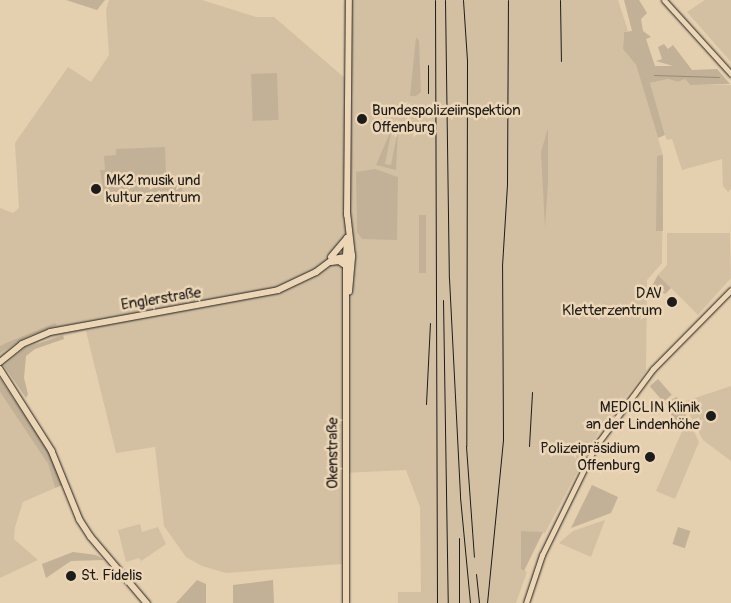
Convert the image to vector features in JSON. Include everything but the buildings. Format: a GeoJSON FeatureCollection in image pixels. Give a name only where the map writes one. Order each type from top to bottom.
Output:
{"type":"FeatureCollection","features":[{"type":"Feature","properties":{"kind":"main road","name":"Okenstraße"},"geometry":{"type":"LineString","coordinates":[[347,304],[345,265],[349,253],[347,212],[349,0]]}},
{"type":"Feature","properties":{"kind":"main road","name":"Okenstraße"},"geometry":{"type":"LineString","coordinates":[[346,603],[347,304],[349,253],[347,212]]}},
{"type":"Feature","properties":{"kind":"main road","name":"Englerstraße"},"geometry":{"type":"LineString","coordinates":[[328,262],[340,251],[348,236]]}},
{"type":"Feature","properties":{"kind":"main road"},"geometry":{"type":"LineString","coordinates":[[340,251],[349,253]]}},
{"type":"Feature","properties":{"kind":"main road","name":"Englerstraße"},"geometry":{"type":"LineString","coordinates":[[0,362],[22,344],[50,332],[251,297],[291,284],[328,262],[349,253]]}},
{"type":"Feature","properties":{"kind":"main road"},"geometry":{"type":"LineString","coordinates":[[328,262],[339,260],[345,265]]}},
{"type":"Feature","properties":{"kind":"main road"},"geometry":{"type":"LineString","coordinates":[[1,371],[52,451],[80,520],[91,537],[146,603]]}},
{"type":"Feature","properties":{"kind":"street"},"geometry":{"type":"LineString","coordinates":[[664,0],[731,74]]}},
{"type":"Feature","properties":{"kind":"street"},"geometry":{"type":"LineString","coordinates":[[526,603],[542,556],[595,447],[653,369],[731,290]]}},
{"type":"Feature","properties":{"kind":"shaded area"},"geometry":{"type":"Polygon","coordinates":[[[66,0],[105,0],[97,10],[66,0]]]}},
{"type":"Feature","properties":{"kind":"shaded area"},"geometry":{"type":"Polygon","coordinates":[[[109,0],[202,0],[256,17],[274,17],[346,79],[344,0],[618,0],[628,31],[624,32],[623,49],[636,65],[663,155],[662,263],[647,280],[646,371],[599,431],[545,533],[521,531],[521,568],[527,572],[516,603],[398,603],[398,592],[421,592],[420,507],[406,470],[342,473],[342,564],[226,573],[202,566],[186,557],[164,526],[155,447],[116,453],[86,331],[40,341],[4,366],[0,360],[0,208],[13,213],[19,208],[15,143],[68,67],[91,82],[109,55],[106,10],[109,0]]]}},
{"type":"Feature","properties":{"kind":"shaded area"},"geometry":{"type":"Polygon","coordinates":[[[624,0],[639,0],[647,13],[641,19],[643,31],[651,37],[646,39],[655,66],[673,66],[656,61],[662,59],[658,47],[664,44],[668,49],[673,45],[692,70],[717,69],[730,84],[690,85],[685,79],[678,82],[668,79],[650,83],[665,135],[658,138],[636,65],[623,49],[624,32],[632,31],[624,0]]]}},
{"type":"Feature","properties":{"kind":"shaded area"},"geometry":{"type":"Polygon","coordinates":[[[705,0],[731,0],[731,62],[687,12],[705,0]]]}},
{"type":"Feature","properties":{"kind":"shaded area"},"geometry":{"type":"Polygon","coordinates":[[[416,37],[419,41],[421,92],[416,96],[410,96],[416,37]]]}},
{"type":"Feature","properties":{"kind":"shaded area"},"geometry":{"type":"Polygon","coordinates":[[[277,73],[279,120],[253,121],[251,74],[277,73]]]}},
{"type":"Feature","properties":{"kind":"shaded area"},"geometry":{"type":"Polygon","coordinates":[[[668,79],[678,82],[685,79],[690,85],[731,85],[731,189],[728,192],[723,186],[722,159],[682,170],[672,139],[667,140],[665,135],[650,83],[668,79]]]}},
{"type":"Feature","properties":{"kind":"shaded area"},"geometry":{"type":"Polygon","coordinates":[[[392,128],[385,164],[391,165],[398,130],[396,170],[376,165],[392,128]]]}},
{"type":"Feature","properties":{"kind":"shaded area"},"geometry":{"type":"Polygon","coordinates":[[[548,128],[548,183],[545,228],[541,152],[548,128]]]}},
{"type":"Feature","properties":{"kind":"shaded area"},"geometry":{"type":"Polygon","coordinates":[[[165,147],[166,174],[176,179],[177,186],[182,185],[183,196],[105,200],[100,170],[105,170],[104,156],[116,155],[116,149],[165,147]]]}},
{"type":"Feature","properties":{"kind":"shaded area"},"geometry":{"type":"Polygon","coordinates":[[[663,155],[663,231],[656,231],[657,156],[663,155]]]}},
{"type":"Feature","properties":{"kind":"shaded area"},"geometry":{"type":"Polygon","coordinates":[[[375,169],[398,177],[397,240],[362,239],[357,232],[356,172],[375,169]]]}},
{"type":"Feature","properties":{"kind":"shaded area"},"geometry":{"type":"Polygon","coordinates":[[[419,215],[426,215],[426,273],[419,273],[419,215]]]}},
{"type":"Feature","properties":{"kind":"shaded area"},"geometry":{"type":"Polygon","coordinates":[[[667,233],[730,233],[731,278],[698,315],[658,275],[667,265],[667,233]]]}},
{"type":"Feature","properties":{"kind":"shaded area"},"geometry":{"type":"Polygon","coordinates":[[[658,275],[671,288],[665,294],[652,286],[658,275]]]}},
{"type":"Feature","properties":{"kind":"shaded area"},"geometry":{"type":"Polygon","coordinates":[[[55,323],[57,325],[26,337],[0,353],[0,346],[55,323]]]}},
{"type":"Feature","properties":{"kind":"shaded area"},"geometry":{"type":"Polygon","coordinates":[[[63,335],[64,339],[35,349],[26,356],[24,378],[28,394],[26,398],[4,366],[25,348],[63,335]]]}},
{"type":"Feature","properties":{"kind":"shaded area"},"geometry":{"type":"Polygon","coordinates":[[[0,378],[47,449],[63,485],[55,488],[48,464],[0,392],[0,378]]]}},
{"type":"Feature","properties":{"kind":"shaded area"},"geometry":{"type":"Polygon","coordinates":[[[658,379],[672,395],[663,402],[650,386],[658,379]]]}},
{"type":"Feature","properties":{"kind":"shaded area","name":"MEDICLIN Klinik an der Lindenhöhe"},"geometry":{"type":"Polygon","coordinates":[[[731,386],[731,461],[703,440],[683,402],[731,386]]]}},
{"type":"Feature","properties":{"kind":"shaded area"},"geometry":{"type":"Polygon","coordinates":[[[0,392],[48,464],[55,488],[23,502],[15,527],[14,539],[38,560],[0,578],[0,392]]]}},
{"type":"Feature","properties":{"kind":"shaded area"},"geometry":{"type":"Polygon","coordinates":[[[677,397],[689,422],[678,428],[665,403],[677,397]]]}},
{"type":"Feature","properties":{"kind":"shaded area"},"geometry":{"type":"Polygon","coordinates":[[[691,425],[699,442],[675,499],[656,491],[683,429],[691,425]]]}},
{"type":"Feature","properties":{"kind":"shaded area"},"geometry":{"type":"Polygon","coordinates":[[[592,485],[618,497],[611,513],[571,528],[592,485]]]}},
{"type":"Feature","properties":{"kind":"shaded area"},"geometry":{"type":"Polygon","coordinates":[[[605,520],[591,557],[559,543],[573,531],[605,520]]]}},
{"type":"Feature","properties":{"kind":"shaded area"},"geometry":{"type":"Polygon","coordinates":[[[140,524],[142,532],[158,527],[166,544],[141,561],[139,558],[126,562],[118,530],[140,524]]]}},
{"type":"Feature","properties":{"kind":"shaded area"},"geometry":{"type":"Polygon","coordinates":[[[678,527],[690,531],[685,548],[672,544],[678,527]]]}},
{"type":"Feature","properties":{"kind":"shaded area"},"geometry":{"type":"Polygon","coordinates":[[[521,531],[543,532],[524,571],[521,569],[521,531]]]}},
{"type":"Feature","properties":{"kind":"shaded area"},"geometry":{"type":"Polygon","coordinates":[[[73,552],[96,555],[104,560],[71,561],[46,578],[42,564],[73,552]]]}},
{"type":"Feature","properties":{"kind":"shaded area"},"geometry":{"type":"Polygon","coordinates":[[[197,580],[206,584],[206,603],[176,603],[197,580]]]}},
{"type":"Feature","properties":{"kind":"shaded area"},"geometry":{"type":"Polygon","coordinates":[[[273,580],[274,603],[233,603],[233,585],[273,580]]]}},
{"type":"Feature","properties":{"kind":"waterway"},"geometry":{"type":"LineString","coordinates":[[654,75],[719,77]]}},
{"type":"Feature","properties":{"kind":"railway"},"geometry":{"type":"LineString","coordinates":[[435,0],[437,603]]}},
{"type":"Feature","properties":{"kind":"railway"},"geometry":{"type":"LineString","coordinates":[[445,0],[449,278],[460,497],[470,603]]}},
{"type":"Feature","properties":{"kind":"railway"},"geometry":{"type":"LineString","coordinates":[[463,0],[467,61],[466,446],[474,557]]}},
{"type":"Feature","properties":{"kind":"railway"},"geometry":{"type":"LineString","coordinates":[[487,603],[503,440],[502,266],[507,184],[508,0]]}},
{"type":"Feature","properties":{"kind":"railway"},"geometry":{"type":"LineString","coordinates":[[560,0],[561,61]]}},
{"type":"Feature","properties":{"kind":"railway"},"geometry":{"type":"LineString","coordinates":[[428,65],[428,93]]}},
{"type":"Feature","properties":{"kind":"railway"},"geometry":{"type":"LineString","coordinates":[[443,300],[448,603]]}},
{"type":"Feature","properties":{"kind":"railway"},"geometry":{"type":"LineString","coordinates":[[426,404],[430,323]]}},
{"type":"Feature","properties":{"kind":"railway"},"geometry":{"type":"LineString","coordinates":[[529,446],[532,392]]}},
{"type":"Feature","properties":{"kind":"railway"},"geometry":{"type":"LineString","coordinates":[[459,538],[459,603]]}},
{"type":"Feature","properties":{"kind":"railway"},"geometry":{"type":"LineString","coordinates":[[476,574],[479,603]]}},
{"type":"Feature","properties":{"kind":"place","name":"Bundespolizeiinspektion Offenburg"},"geometry":{"type":"Point","coordinates":[362,119]}},
{"type":"Feature","properties":{"kind":"place","name":"MK2 musik und kultur zentrum"},"geometry":{"type":"Point","coordinates":[96,189]}},
{"type":"Feature","properties":{"kind":"place","name":"DAV Kletterzentrum"},"geometry":{"type":"Point","coordinates":[672,302]}},
{"type":"Feature","properties":{"kind":"place","name":"MEDICLIN Klinik an der Lindenhöhe"},"geometry":{"type":"Point","coordinates":[711,416]}},
{"type":"Feature","properties":{"kind":"place","name":"Polizeipräsidium Offenburg"},"geometry":{"type":"Point","coordinates":[650,457]}},
{"type":"Feature","properties":{"kind":"place","name":"St. Fidelis"},"geometry":{"type":"Point","coordinates":[71,576]}}]}
